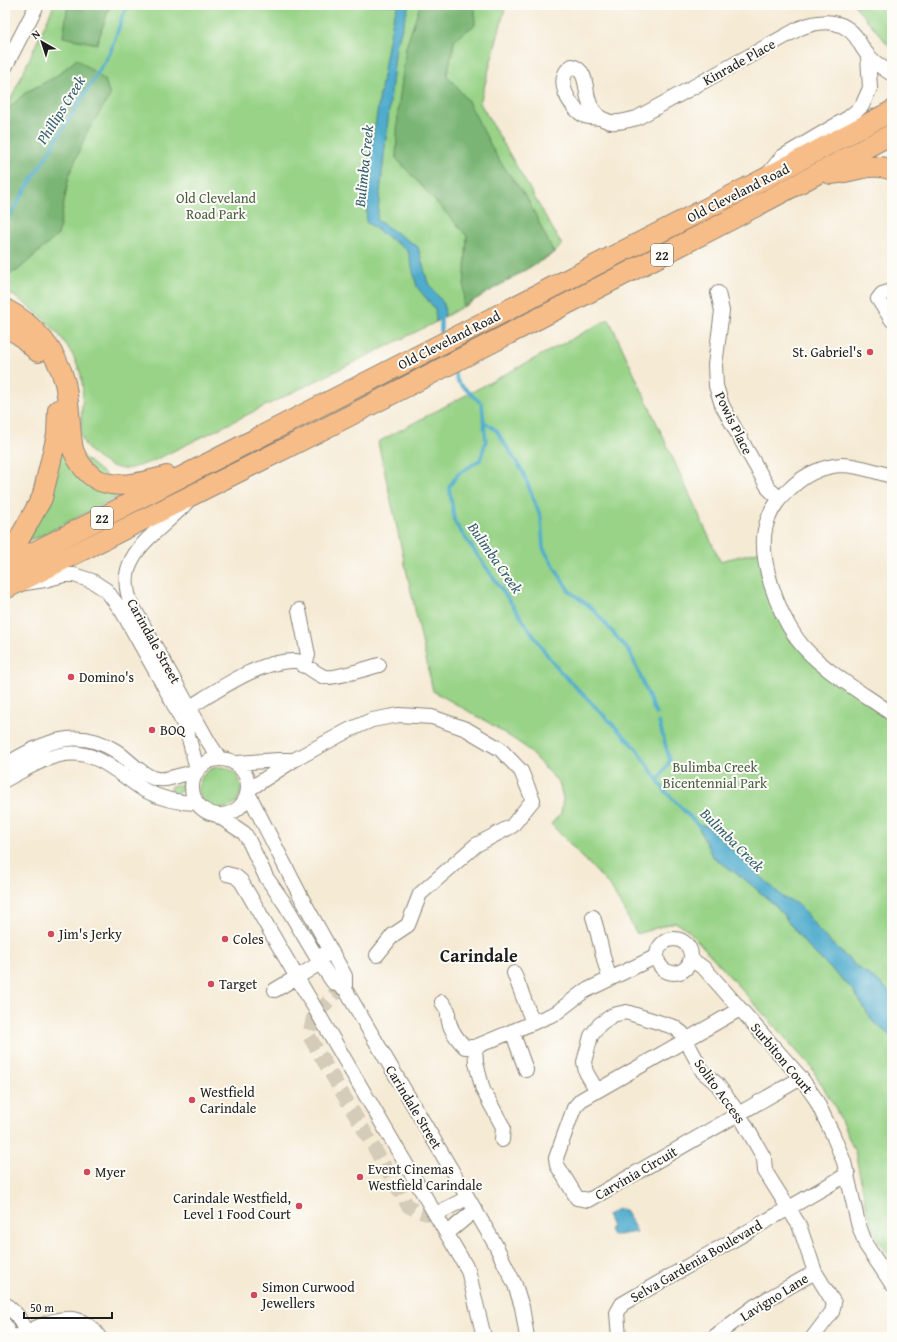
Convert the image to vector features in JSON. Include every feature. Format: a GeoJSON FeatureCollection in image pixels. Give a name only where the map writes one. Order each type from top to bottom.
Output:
{"type":"FeatureCollection","features":[{"type":"Feature","properties":{"kind":"highway","name":"Old Cleveland Road"},"geometry":{"type":"LineString","coordinates":[[5,566],[199,469],[762,180],[892,110]]}},
{"type":"Feature","properties":{"kind":"highway","name":"Old Cleveland Road"},"geometry":{"type":"LineString","coordinates":[[11,586],[505,335],[818,174],[892,134]]}},
{"type":"Feature","properties":{"kind":"highway"},"geometry":{"type":"LineString","coordinates":[[818,174],[841,174],[874,166],[892,170]]}},
{"type":"Feature","properties":{"kind":"highway"},"geometry":{"type":"LineString","coordinates":[[5,309],[21,318],[38,334],[57,361],[65,384],[73,450],[77,458],[88,472],[104,482],[121,486],[199,469]]}},
{"type":"Feature","properties":{"kind":"highway"},"geometry":{"type":"LineString","coordinates":[[5,326],[29,342],[47,367],[56,397],[58,422],[42,498],[5,566]]}},
{"type":"Feature","properties":{"kind":"street"},"geometry":{"type":"LineString","coordinates":[[6,64],[37,5]]}},
{"type":"Feature","properties":{"kind":"street","name":"Kinrade Place"},"geometry":{"type":"LineString","coordinates":[[600,118],[611,122],[637,118],[800,28],[812,23],[823,22],[842,25],[855,36],[868,56],[892,74]]}},
{"type":"Feature","properties":{"kind":"street","name":"Kinrade Place"},"geometry":{"type":"LineString","coordinates":[[762,180],[782,157],[848,118],[862,106],[870,88],[868,56]]}},
{"type":"Feature","properties":{"kind":"street"},"geometry":{"type":"LineString","coordinates":[[892,291],[882,294],[878,299],[892,320]]}},
{"type":"Feature","properties":{"kind":"street","name":"Powis Place"},"geometry":{"type":"LineString","coordinates":[[718,293],[722,312],[715,365],[716,386],[722,405],[745,447],[769,489],[779,498]]}},
{"type":"Feature","properties":{"kind":"street"},"geometry":{"type":"LineString","coordinates":[[892,476],[842,465],[819,469],[801,478],[779,498],[766,526],[765,550],[774,594],[784,616],[798,640],[818,662],[892,714]]}},
{"type":"Feature","properties":{"kind":"street","name":"Carindale Street"},"geometry":{"type":"LineString","coordinates":[[196,493],[178,513],[159,528],[135,552],[130,563],[126,582],[129,599],[184,710],[192,757],[196,771]]}},
{"type":"Feature","properties":{"kind":"street","name":"Carindale Street"},"geometry":{"type":"LineString","coordinates":[[11,586],[64,575],[84,578],[100,585],[122,611],[184,710],[219,758]]}},
{"type":"Feature","properties":{"kind":"street"},"geometry":{"type":"LineString","coordinates":[[299,610],[308,655],[304,666]]}},
{"type":"Feature","properties":{"kind":"street"},"geometry":{"type":"LineString","coordinates":[[184,710],[254,669],[282,662],[298,661],[326,678],[379,665]]}},
{"type":"Feature","properties":{"kind":"street"},"geometry":{"type":"LineString","coordinates":[[248,792],[246,775],[237,763],[229,759],[219,758],[203,763],[196,771],[191,789],[196,803],[203,810],[217,815],[224,815],[238,809],[248,792],[294,760],[349,730],[372,720],[399,715],[432,717],[466,729],[500,749],[521,771],[533,800],[512,826],[476,845],[420,894],[408,925],[393,935],[377,955]]}},
{"type":"Feature","properties":{"kind":"street"},"geometry":{"type":"LineString","coordinates":[[5,765],[41,745],[57,740],[80,739],[93,741],[111,748],[153,778],[167,779],[196,771]]}},
{"type":"Feature","properties":{"kind":"street"},"geometry":{"type":"LineString","coordinates":[[5,780],[44,760],[59,755],[79,753],[104,761],[156,796],[180,803],[196,803]]}},
{"type":"Feature","properties":{"kind":"street"},"geometry":{"type":"LineString","coordinates":[[237,763],[294,760]]}},
{"type":"Feature","properties":{"kind":"street","name":"Carindale Street"},"geometry":{"type":"LineString","coordinates":[[248,792],[345,976],[345,989]]}},
{"type":"Feature","properties":{"kind":"street","name":"Carindale Street"},"geometry":{"type":"LineString","coordinates":[[217,815],[238,829],[248,839],[266,877],[285,904],[320,963],[333,982],[345,989],[495,1244],[515,1285],[522,1307],[527,1337]]}},
{"type":"Feature","properties":{"kind":"street"},"geometry":{"type":"LineString","coordinates":[[227,874],[235,876],[241,881],[301,975],[352,1072],[468,1270],[480,1335]]}},
{"type":"Feature","properties":{"kind":"street"},"geometry":{"type":"LineString","coordinates":[[593,917],[598,933],[602,959],[610,978]]}},
{"type":"Feature","properties":{"kind":"street"},"geometry":{"type":"LineString","coordinates":[[275,990],[320,963],[324,955],[321,946],[323,936]]}},
{"type":"Feature","properties":{"kind":"street"},"geometry":{"type":"LineString","coordinates":[[675,939],[681,940],[689,947],[691,959],[684,970],[674,973],[667,972],[662,968],[657,956],[658,949],[664,942],[675,939]]}},
{"type":"Feature","properties":{"kind":"street"},"geometry":{"type":"LineString","coordinates":[[442,1002],[448,1010],[447,1020],[459,1041],[465,1047],[475,1047],[556,1013],[583,992],[657,956]]}},
{"type":"Feature","properties":{"kind":"street","name":"Surbiton Court"},"geometry":{"type":"LineString","coordinates":[[691,959],[705,969],[801,1078],[824,1116],[848,1179],[858,1223],[866,1245],[892,1284]]}},
{"type":"Feature","properties":{"kind":"street"},"geometry":{"type":"LineString","coordinates":[[514,973],[533,1022]]}},
{"type":"Feature","properties":{"kind":"street","name":"Carvinia Circuit"},"geometry":{"type":"LineString","coordinates":[[740,1009],[581,1100],[574,1108],[556,1158],[557,1165],[577,1198],[589,1200],[801,1078]]}},
{"type":"Feature","properties":{"kind":"street","name":"Solito Access"},"geometry":{"type":"LineString","coordinates":[[597,1091],[586,1072],[584,1062],[591,1036],[600,1024],[613,1015],[626,1012],[674,1027],[682,1033],[703,1072],[717,1084],[739,1114],[764,1158],[765,1171],[791,1211]]}},
{"type":"Feature","properties":{"kind":"street"},"geometry":{"type":"LineString","coordinates":[[512,1031],[526,1070]]}},
{"type":"Feature","properties":{"kind":"street"},"geometry":{"type":"LineString","coordinates":[[475,1047],[476,1063],[483,1090],[503,1127],[502,1140]]}},
{"type":"Feature","properties":{"kind":"street","name":"Selva Gardenia Boulevard"},"geometry":{"type":"LineString","coordinates":[[618,1330],[624,1311],[791,1211],[848,1179]]}},
{"type":"Feature","properties":{"kind":"street"},"geometry":{"type":"LineString","coordinates":[[440,1212],[471,1204]]}},
{"type":"Feature","properties":{"kind":"street"},"geometry":{"type":"LineString","coordinates":[[450,1231],[471,1204]]}},
{"type":"Feature","properties":{"kind":"street"},"geometry":{"type":"LineString","coordinates":[[791,1211],[799,1225],[815,1272],[834,1303],[832,1312],[813,1337]]}},
{"type":"Feature","properties":{"kind":"street","name":"Lavigno Lane"},"geometry":{"type":"LineString","coordinates":[[714,1337],[755,1306],[815,1272]]}},
{"type":"Feature","properties":{"kind":"street"},"geometry":{"type":"LineString","coordinates":[[5,1304],[17,1315],[23,1335],[46,1323],[66,1318],[80,1320],[92,1328],[99,1337]]}},
{"type":"Feature","properties":{"kind":"street"},"geometry":{"type":"LineString","coordinates":[[5,1325],[10,1337]]}},
{"type":"Feature","properties":{"kind":"street"},"geometry":{"type":"LineString","coordinates":[[44,1337],[66,1330],[83,1337]]}},
{"type":"Feature","properties":{"kind":"green space","name":"Old Cleveland Road Park"},"geometry":{"type":"Polygon","coordinates":[[[54,5],[506,5],[480,103],[562,245],[554,253],[436,322],[151,462],[124,469],[117,468],[103,462],[90,451],[82,439],[81,424],[83,387],[80,372],[74,358],[59,335],[50,325],[28,306],[5,290],[5,112],[54,5]]]}},
{"type":"Feature","properties":{"kind":"green space"},"geometry":{"type":"Polygon","coordinates":[[[68,5],[110,5],[97,44],[63,37],[68,5]]]}},
{"type":"Feature","properties":{"kind":"green space"},"geometry":{"type":"Polygon","coordinates":[[[420,5],[475,5],[475,25],[455,39],[447,75],[468,101],[497,157],[528,200],[554,253],[463,307],[467,236],[396,158],[398,111],[406,47],[420,5]]]}},
{"type":"Feature","properties":{"kind":"green space"},"geometry":{"type":"Polygon","coordinates":[[[892,5],[892,49],[855,6],[892,5]]]}},
{"type":"Feature","properties":{"kind":"green space"},"geometry":{"type":"Polygon","coordinates":[[[77,59],[105,80],[110,96],[87,132],[69,176],[58,235],[17,271],[5,275],[5,112],[26,92],[55,77],[77,59]]]}},
{"type":"Feature","properties":{"kind":"green space","name":"Bulimba Creek Bicentennial Park"},"geometry":{"type":"Polygon","coordinates":[[[609,319],[720,561],[765,550],[798,640],[892,714],[892,1259],[878,1240],[867,1210],[855,1152],[835,1107],[811,1067],[687,929],[675,922],[637,934],[610,886],[551,824],[561,813],[563,798],[559,783],[524,746],[489,723],[433,691],[378,442],[609,319]]]}},
{"type":"Feature","properties":{"kind":"green space"},"geometry":{"type":"Polygon","coordinates":[[[59,445],[68,445],[127,492],[39,537],[27,540],[59,445]]]}},
{"type":"Feature","properties":{"kind":"green space"},"geometry":{"type":"Polygon","coordinates":[[[216,767],[224,767],[232,770],[238,776],[241,788],[238,800],[232,806],[224,809],[216,809],[208,806],[202,800],[199,792],[199,784],[202,776],[208,770],[216,767]]]}},
{"type":"Feature","properties":{"kind":"green space"},"geometry":{"type":"Polygon","coordinates":[[[185,784],[185,789],[171,796],[171,786],[185,784]]]}},
{"type":"Feature","properties":{"kind":"water"},"geometry":{"type":"Polygon","coordinates":[[[398,5],[409,5],[396,47],[377,220],[418,247],[428,283],[444,304],[445,316],[436,322],[435,309],[417,287],[408,251],[366,222],[371,151],[393,19],[398,5]]]}},
{"type":"Feature","properties":{"kind":"water","name":"Bulimba Creek"},"geometry":{"type":"Polygon","coordinates":[[[697,824],[707,826],[784,898],[798,904],[823,935],[856,966],[883,985],[892,996],[892,1037],[873,1022],[853,990],[807,946],[777,907],[748,882],[712,856],[697,824]]]}},
{"type":"Feature","properties":{"kind":"water"},"geometry":{"type":"Polygon","coordinates":[[[618,1209],[625,1210],[637,1232],[612,1236],[609,1229],[612,1227],[607,1215],[618,1209]]]}},
{"type":"Feature","properties":{"kind":"waterway","name":"Phillips Creek"},"geometry":{"type":"LineString","coordinates":[[5,223],[110,53],[128,5]]}},
{"type":"Feature","properties":{"kind":"waterway","name":"Bulimba Creek"},"geometry":{"type":"LineString","coordinates":[[441,314],[441,336]]}},
{"type":"Feature","properties":{"kind":"waterway","name":"Bulimba Creek"},"geometry":{"type":"LineString","coordinates":[[454,370],[458,382],[482,404],[486,441],[480,460],[458,474],[449,487],[455,523],[548,656],[561,672],[636,748],[665,791],[700,827]]}},
{"type":"Feature","properties":{"kind":"waterway"},"geometry":{"type":"LineString","coordinates":[[483,421],[496,430],[523,472],[541,518],[543,548],[569,591],[593,609],[631,654],[656,714]]}},
{"type":"Feature","properties":{"kind":"waterway"},"geometry":{"type":"LineString","coordinates":[[658,781],[670,761],[659,722]]}},
{"type":"Feature","properties":{"kind":"tunnel"},"geometry":{"type":"LineString","coordinates":[[345,989],[335,994],[313,1018],[309,1036],[408,1206],[428,1214],[440,1212]]}},
{"type":"Feature","properties":{"kind":"place","name":"St. Gabriel's"},"geometry":{"type":"Point","coordinates":[870,352]}},
{"type":"Feature","properties":{"kind":"place","name":"Domino's"},"geometry":{"type":"Point","coordinates":[71,677]}},
{"type":"Feature","properties":{"kind":"place","name":"BOQ"},"geometry":{"type":"Point","coordinates":[152,730]}},
{"type":"Feature","properties":{"kind":"place","name":"Jim's Jerky"},"geometry":{"type":"Point","coordinates":[51,934]}},
{"type":"Feature","properties":{"kind":"place","name":"Coles"},"geometry":{"type":"Point","coordinates":[225,939]}},
{"type":"Feature","properties":{"kind":"place","name":"Target"},"geometry":{"type":"Point","coordinates":[211,984]}},
{"type":"Feature","properties":{"kind":"place","name":"Westfield Carindale"},"geometry":{"type":"Point","coordinates":[192,1100]}},
{"type":"Feature","properties":{"kind":"place","name":"Myer"},"geometry":{"type":"Point","coordinates":[87,1172]}},
{"type":"Feature","properties":{"kind":"place","name":"Event Cinemas Westfield Carindale"},"geometry":{"type":"Point","coordinates":[360,1177]}},
{"type":"Feature","properties":{"kind":"place","name":"Carindale Westfield, Level 1 Food Court"},"geometry":{"type":"Point","coordinates":[299,1206]}},
{"type":"Feature","properties":{"kind":"place","name":"Simon Curwood Jewellers"},"geometry":{"type":"Point","coordinates":[254,1295]}},
{"type":"Feature","properties":{"kind":"district","name":"Carindale"},"geometry":{"type":"Point","coordinates":[479,956]}}]}
